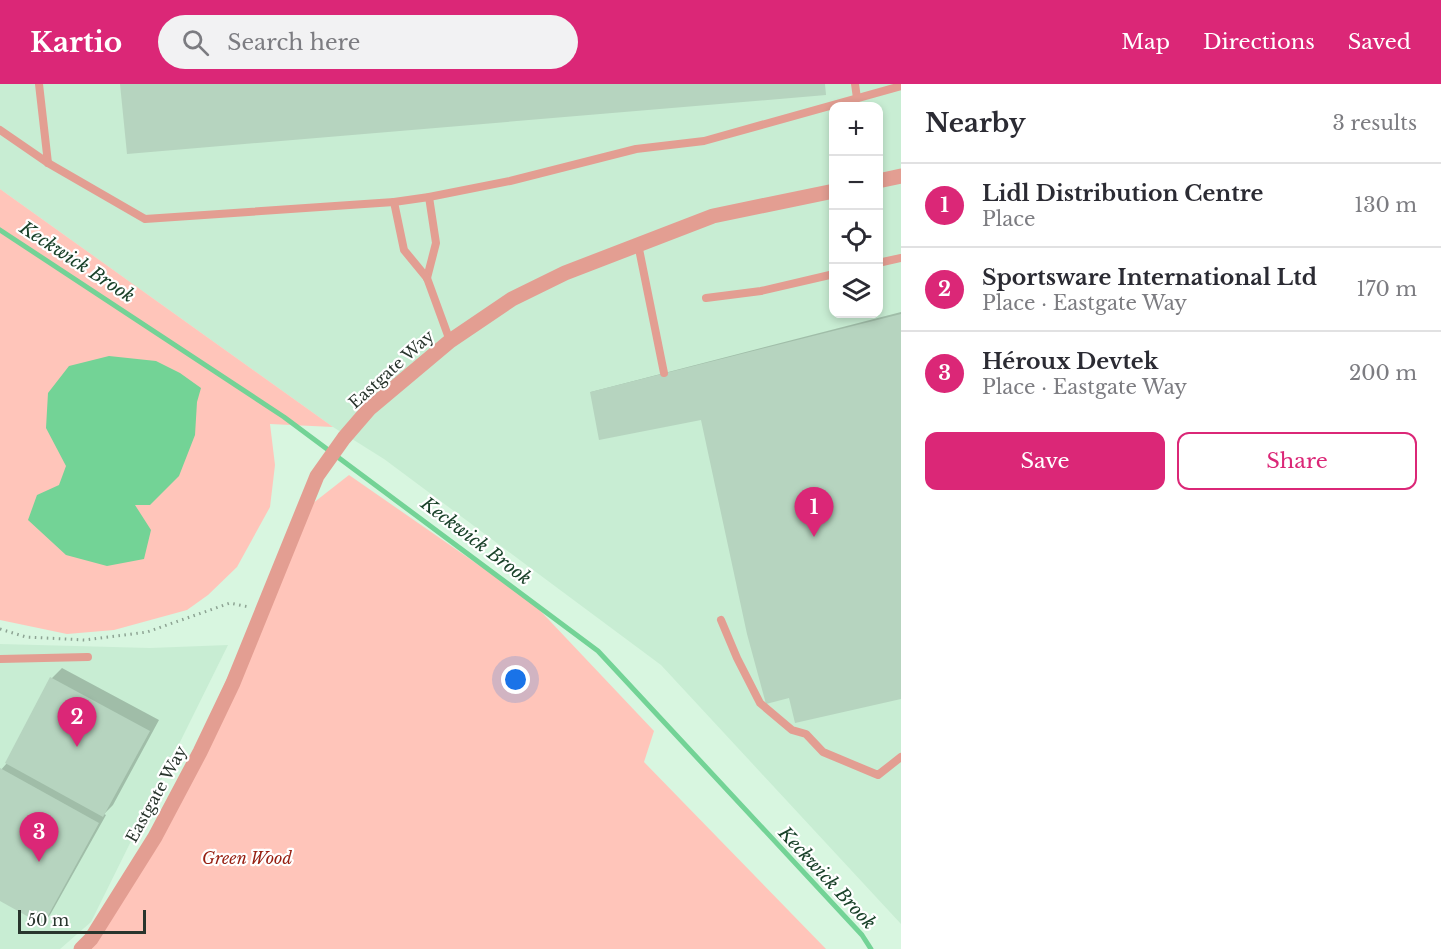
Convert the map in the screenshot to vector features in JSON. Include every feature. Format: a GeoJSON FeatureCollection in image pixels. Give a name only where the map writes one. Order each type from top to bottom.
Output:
{"type":"FeatureCollection","features":[{"type":"Feature","properties":{"kind":"street"},"geometry":{"type":"LineString","coordinates":[[883,180],[901,176]]}},
{"type":"Feature","properties":{"kind":"street","name":"Eastgate Way"},"geometry":{"type":"LineString","coordinates":[[81,949],[91,939],[155,837],[233,683],[317,476],[369,409],[450,341],[512,299],[565,273],[713,216],[829,192]]}},
{"type":"Feature","properties":{"kind":"lane"},"geometry":{"type":"LineString","coordinates":[[39,84],[48,163]]}},
{"type":"Feature","properties":{"kind":"lane"},"geometry":{"type":"LineString","coordinates":[[855,84],[857,98]]}},
{"type":"Feature","properties":{"kind":"lane"},"geometry":{"type":"LineString","coordinates":[[0,130],[48,163],[145,219],[394,202],[429,197],[510,181],[636,149],[704,141],[901,86]]}},
{"type":"Feature","properties":{"kind":"lane"},"geometry":{"type":"LineString","coordinates":[[427,278],[436,243],[429,197]]}},
{"type":"Feature","properties":{"kind":"lane"},"geometry":{"type":"LineString","coordinates":[[394,202],[404,250],[427,278],[450,341]]}},
{"type":"Feature","properties":{"kind":"lane"},"geometry":{"type":"LineString","coordinates":[[638,244],[664,373]]}},
{"type":"Feature","properties":{"kind":"lane"},"geometry":{"type":"LineString","coordinates":[[883,262],[901,258]]}},
{"type":"Feature","properties":{"kind":"lane"},"geometry":{"type":"LineString","coordinates":[[705,298],[761,291],[829,275]]}},
{"type":"Feature","properties":{"kind":"lane"},"geometry":{"type":"LineString","coordinates":[[722,620],[752,689],[760,703],[773,716],[792,730],[806,734],[823,752],[878,775],[901,757]]}},
{"type":"Feature","properties":{"kind":"lane"},"geometry":{"type":"LineString","coordinates":[[0,659],[88,657]]}},
{"type":"Feature","properties":{"kind":"path"},"geometry":{"type":"LineString","coordinates":[[0,629],[26,637],[85,640],[147,632],[230,603],[263,609]]}},
{"type":"Feature","properties":{"kind":"shaded area"},"geometry":{"type":"Polygon","coordinates":[[[0,84],[901,84],[901,924],[661,665],[384,459],[333,427],[0,189],[0,84]]]}},
{"type":"Feature","properties":{"kind":"shaded area"},"geometry":{"type":"Polygon","coordinates":[[[109,356],[156,361],[180,373],[201,388],[197,402],[195,435],[179,476],[150,505],[135,505],[151,530],[144,559],[107,566],[66,555],[28,520],[37,495],[59,485],[66,466],[46,428],[48,393],[69,366],[109,356]]]}},
{"type":"Feature","properties":{"kind":"shaded area"},"geometry":{"type":"Polygon","coordinates":[[[0,644],[150,648],[228,645],[91,922],[60,949],[0,949],[0,644]]]}},
{"type":"Feature","properties":{"kind":"green space"},"geometry":{"type":"Polygon","coordinates":[[[0,189],[333,427],[270,424],[275,465],[270,507],[237,567],[208,595],[187,610],[114,630],[67,634],[0,620],[0,189]]]}},
{"type":"Feature","properties":{"kind":"green space","name":"Green Wood"},"geometry":{"type":"Polygon","coordinates":[[[349,475],[532,602],[654,731],[644,762],[826,949],[85,949],[155,837],[303,511],[349,475]]]}},
{"type":"Feature","properties":{"kind":"building"},"geometry":{"type":"Polygon","coordinates":[[[120,84],[825,84],[826,95],[127,154],[120,84]]]}},
{"type":"Feature","properties":{"kind":"building"},"geometry":{"type":"Polygon","coordinates":[[[901,314],[901,699],[795,723],[789,698],[766,704],[747,634],[701,420],[599,440],[590,392],[901,314]]]}},
{"type":"Feature","properties":{"kind":"building"},"geometry":{"type":"Polygon","coordinates":[[[50,677],[150,731],[103,817],[5,763],[50,677]]]}},
{"type":"Feature","properties":{"kind":"building"},"geometry":{"type":"Polygon","coordinates":[[[0,768],[99,823],[43,925],[0,901],[0,768]]]}},
{"type":"Feature","properties":{"kind":"waterway","name":"Keckwick Brook"},"geometry":{"type":"LineString","coordinates":[[0,230],[284,417],[598,651],[862,935],[871,949]]}},
{"type":"Feature","properties":{"kind":"place","name":"Lidl Distribution Centre"},"geometry":{"type":"Point","coordinates":[814,537]}},
{"type":"Feature","properties":{"kind":"place","name":"Sportsware International Ltd"},"geometry":{"type":"Point","coordinates":[77,747]}},
{"type":"Feature","properties":{"kind":"place","name":"Héroux Devtek"},"geometry":{"type":"Point","coordinates":[39,862]}}]}
